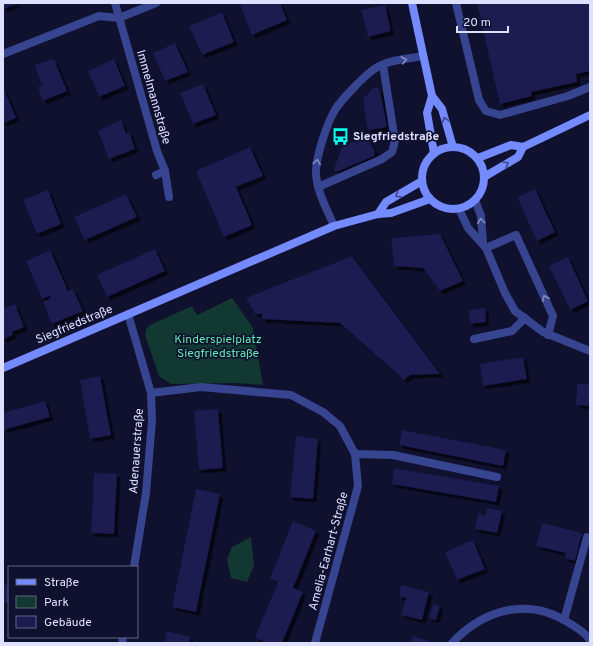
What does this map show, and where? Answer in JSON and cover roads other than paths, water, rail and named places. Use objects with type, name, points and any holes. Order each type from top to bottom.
[{"type":"street","name":"Immelmannstraße","points":[[115,3],[157,150],[165,171],[169,197]]},
{"type":"street","points":[[3,54],[99,16],[119,18],[156,3]]},
{"type":"street","points":[[412,3],[432,96],[442,109],[453,146]]},
{"type":"street","points":[[456,3],[479,100],[486,110],[500,115],[568,96],[590,87]]},
{"type":"street","points":[[334,226],[318,187],[316,163],[335,109],[374,70],[383,65],[423,56]]},
{"type":"street","points":[[318,187],[382,159],[392,152],[395,141],[383,65]]},
{"type":"street","points":[[432,96],[427,113],[434,153]]},
{"type":"street","points":[[478,158],[511,145],[523,147],[590,115]]},
{"type":"street","points":[[453,146],[471,152],[478,158],[483,167],[484,186],[475,200],[467,206],[448,209],[430,199],[422,181],[423,170],[427,161],[434,153],[442,148],[453,146]]},
{"type":"street","points":[[484,177],[518,157],[523,147]]},
{"type":"street","points":[[156,175],[165,171]]},
{"type":"street","points":[[378,214],[386,202],[422,181]]},
{"type":"street","name":"Siegfriedstraße","points":[[3,368],[334,226],[378,214],[391,213],[430,199]]},
{"type":"street","points":[[475,200],[481,216],[485,246],[505,293],[515,311],[548,335],[590,351]]},
{"type":"street","points":[[459,208],[468,228],[485,246]]},
{"type":"street","points":[[485,246],[516,234],[553,316],[548,335]]},
{"type":"street","name":"Adenauerstraße","points":[[128,314],[151,394],[152,421],[146,494],[134,566]]},
{"type":"street","points":[[474,339],[512,331],[525,318]]},
{"type":"street","name":"Amelia-Earhart-Straße","points":[[151,394],[201,387],[291,395],[323,412],[340,426],[355,454],[358,486],[316,643]]},
{"type":"street","points":[[355,454],[393,455],[497,477]]},
{"type":"street","points":[[564,620],[587,536]]},
{"type":"street","points":[[452,643],[474,623],[494,613],[509,610],[537,610],[548,612],[586,634],[590,640]]},
{"type":"place","name":"Siegfriedstraße","points":[[340,136]]},
{"type":"park label","name":"Kinderspielplatz Siegfriedstraße","points":[[218,346]]}]
